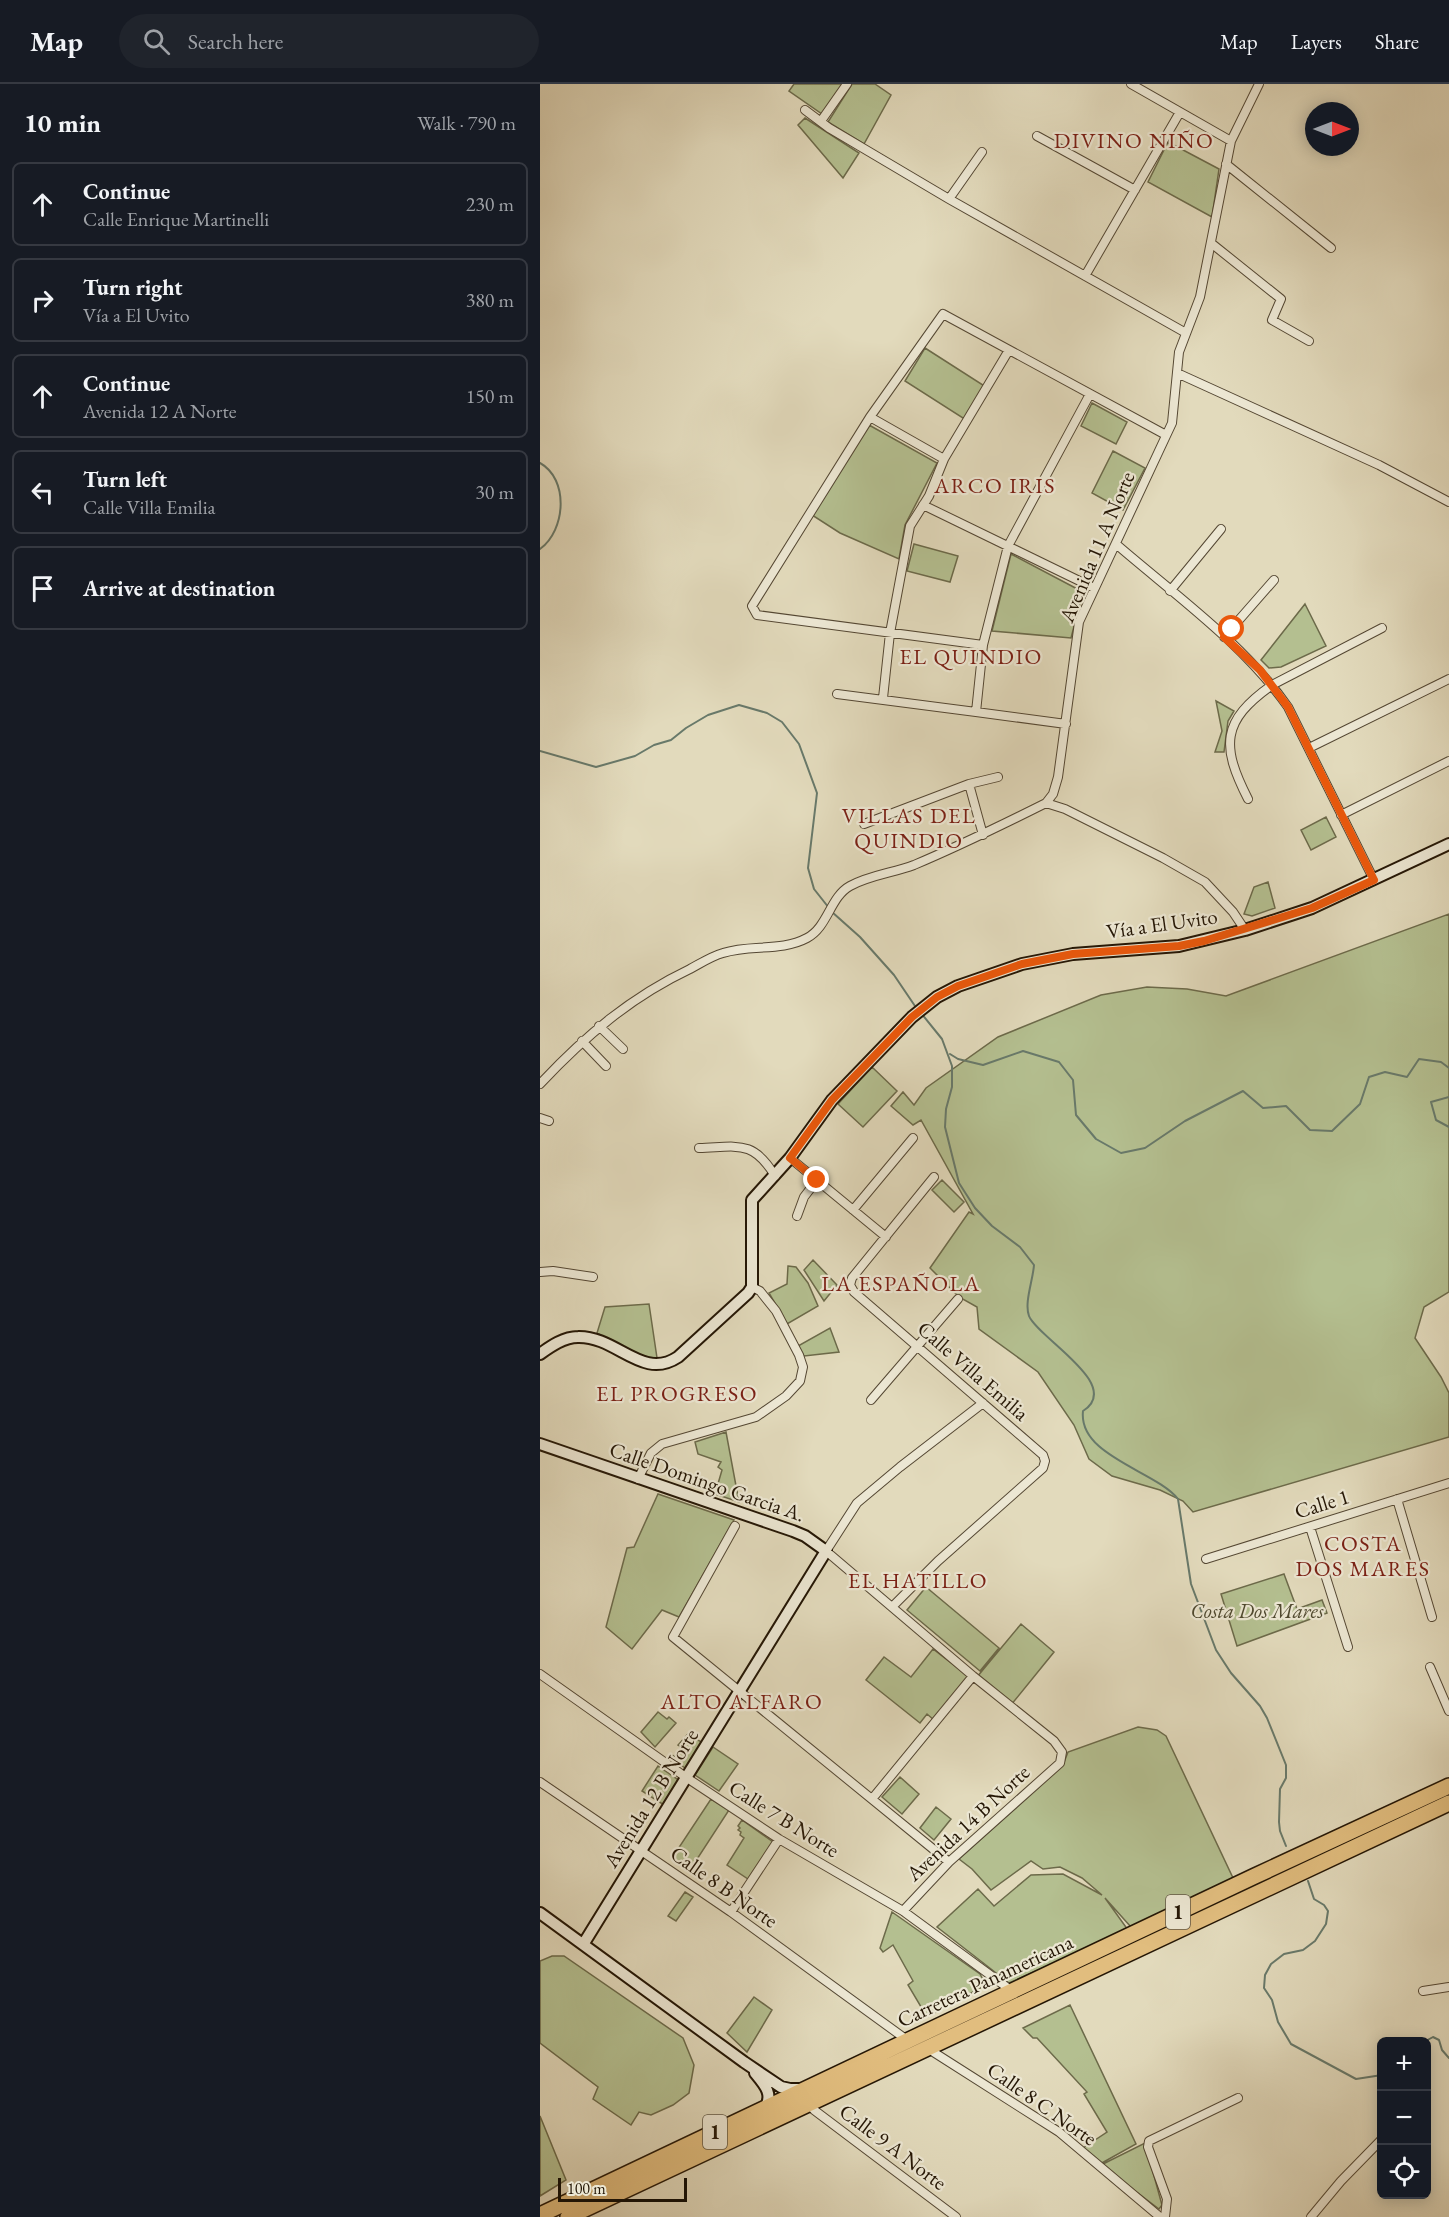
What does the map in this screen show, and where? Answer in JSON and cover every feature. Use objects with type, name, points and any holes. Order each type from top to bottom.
[{"type":"highway","name":"Carretera Panamericana","points":[[540,2215],[1255,1875],[1449,1788]]},
{"type":"highway","name":"Carretera Panamericana","points":[[568,2217],[1449,1803]]},
{"type":"highway","points":[[908,2040],[924,2042],[982,2014],[1007,2011]]},
{"type":"highway","points":[[699,2140],[727,2135],[791,2106],[809,2104],[809,2099],[815,2094],[868,2068],[888,2050]]},
{"type":"highway","points":[[548,2217],[609,2182]]},
{"type":"highway","points":[[540,2208],[560,2199],[584,2194]]},
{"type":"street","points":[[821,122],[847,84]]},
{"type":"street","points":[[1131,84],[1231,141]]},
{"type":"street","name":"Avenida 11 A Norte","points":[[1046,803],[1053,794],[1058,777],[1079,622],[1172,423],[1179,352],[1200,297],[1231,141],[1259,84]]},
{"type":"street","points":[[805,110],[949,199],[1186,333]]},
{"type":"street","points":[[1085,276],[1180,112]]},
{"type":"street","points":[[1037,136],[1135,190]]},
{"type":"street","points":[[949,199],[982,152]]},
{"type":"street","points":[[1226,164],[1331,248]]},
{"type":"street","points":[[1210,243],[1281,299],[1272,320],[1309,341]]},
{"type":"street","points":[[983,645],[757,615],[752,606],[870,417],[943,314],[1166,435]]},
{"type":"street","points":[[883,698],[890,633],[910,526],[923,505],[944,459],[1009,350]]},
{"type":"street","points":[[1177,374],[1379,465],[1449,502]]},
{"type":"street","points":[[976,712],[983,645],[1008,546],[1090,394]]},
{"type":"street","points":[[870,417],[944,459]]},
{"type":"street","points":[[923,505],[1094,588]]},
{"type":"street","points":[[1170,591],[1221,530]]},
{"type":"street","points":[[1116,544],[1224,637],[1260,670],[1272,685],[1288,707],[1374,880]]},
{"type":"street","points":[[1224,637],[1274,580]]},
{"type":"street","points":[[1248,799],[1236,776],[1229,751],[1233,722],[1258,695],[1272,685],[1382,628]]},
{"type":"street","points":[[1309,748],[1449,679]]},
{"type":"street","points":[[837,694],[883,698],[1066,723]]},
{"type":"street","points":[[1341,815],[1449,761]]},
{"type":"street","points":[[864,824],[969,784],[998,777]]},
{"type":"street","points":[[969,784],[983,835]]},
{"type":"street","points":[[540,1084],[599,1026],[655,986],[723,952],[792,945],[809,937],[821,926],[848,887],[868,878],[911,866],[983,835],[1046,803],[1065,809],[1163,858],[1205,882],[1233,912],[1245,930]]},
{"type":"street","name":"Vía a El Uvito","points":[[752,1287],[752,1200],[790,1158],[832,1100],[912,1017],[937,997],[958,986],[1022,964],[1073,954],[1193,944],[1245,930],[1312,908],[1449,844]]},
{"type":"street","points":[[599,1026],[623,1050]]},
{"type":"street","points":[[582,1041],[606,1066]]},
{"type":"street","points":[[853,1210],[913,1138]]},
{"type":"street","points":[[699,1148],[747,1147],[766,1161],[775,1176]]},
{"type":"street","points":[[790,1158],[886,1237],[934,1177]]},
{"type":"street","points":[[797,1216],[804,1197],[817,1180]]},
{"type":"street","name":"Calle Villa Emilia","points":[[886,1237],[852,1278],[850,1285],[854,1292],[1043,1455],[1046,1461],[1043,1468],[961,1540],[892,1607]]},
{"type":"street","points":[[540,1272],[554,1271],[593,1277]]},
{"type":"street","points":[[540,1354],[564,1340],[576,1337],[591,1338],[609,1344],[638,1360],[661,1365],[678,1357],[752,1287],[760,1291],[776,1311],[803,1366],[800,1381],[786,1396],[756,1417],[662,1444],[651,1453],[638,1479]]},
{"type":"street","points":[[871,1400],[958,1299]]},
{"type":"street","points":[[826,1551],[857,1503],[983,1403]]},
{"type":"street","name":"Calle Domingo Garcia A.","points":[[540,1444],[799,1533],[826,1551],[973,1676],[1054,1741],[1062,1752],[1060,1763]]},
{"type":"street","name":"Calle 1","points":[[1206,1559],[1449,1483]]},
{"type":"street","points":[[1397,1500],[1432,1617]]},
{"type":"street","points":[[735,1526],[673,1637],[741,1690],[949,1862]]},
{"type":"street","points":[[1310,1527],[1348,1647]]},
{"type":"street","name":"Avenida 12 B Norte","points":[[584,1943],[826,1551]]},
{"type":"street","points":[[1430,1667],[1449,1711]]},
{"type":"street","name":"Calle 7 B Norte","points":[[540,1674],[687,1778],[779,1839],[903,1911],[1012,1991]]},
{"type":"street","points":[[872,1799],[973,1676]]},
{"type":"street","name":"Avenida 14 B Norte","points":[[903,1911],[949,1862],[1060,1763]]},
{"type":"street","name":"Calle 8 B Norte","points":[[540,1782],[731,1912],[908,2040]]},
{"type":"street","points":[[731,1912],[779,1839]]},
{"type":"street","points":[[540,1913],[744,2062],[782,2087],[790,2089],[810,2087]]},
{"type":"street","points":[[1423,1991],[1449,1987]]},
{"type":"street","points":[[885,2025],[892,2039],[888,2050]]},
{"type":"street","name":"Calle 8 C Norte","points":[[927,2048],[1059,2132],[1161,2217]]},
{"type":"street","points":[[744,2062],[768,2090],[769,2098],[765,2108]]},
{"type":"street","points":[[1165,2217],[1167,2199],[1148,2147],[1149,2141],[1238,2098]]},
{"type":"street","name":"Calle 9 A Norte","points":[[809,2104],[956,2217]]},
{"type":"street","points":[[1311,2217],[1341,2181],[1377,2144]]},
{"type":"green space","points":[[794,84],[844,84],[822,114],[789,91]]},
{"type":"green space","points":[[852,84],[875,84],[891,95],[864,144],[828,122]]},
{"type":"green space","points":[[805,118],[859,153],[843,178],[798,125]]},
{"type":"green space","points":[[1168,142],[1219,169],[1212,217],[1148,182]]},
{"type":"green space","points":[[925,348],[986,387],[966,420],[905,381]]},
{"type":"green space","points":[[1092,403],[1127,422],[1116,444],[1081,426]]},
{"type":"green space","points":[[869,425],[937,463],[905,525],[899,559],[840,533],[812,515]]},
{"type":"green space","points":[[1113,451],[1145,468],[1123,510],[1092,493]]},
{"type":"green space","points":[[914,544],[958,556],[950,582],[907,571]]},
{"type":"green space","points":[[1011,554],[1083,592],[1071,638],[992,631]]},
{"type":"green space","points":[[1305,604],[1326,646],[1281,667],[1269,668],[1261,660]]},
{"type":"green space","points":[[1216,701],[1234,711],[1228,721],[1224,752],[1215,752],[1222,731]]},
{"type":"green space","points":[[1326,817],[1336,837],[1311,850],[1301,830]]},
{"type":"green space","points":[[1268,882],[1275,908],[1252,916],[1244,914],[1254,887]]},
{"type":"green space","points":[[1449,914],[1449,1292],[1424,1307],[1415,1338],[1449,1393],[1449,1437],[1193,1512],[1183,1501],[1160,1490],[1112,1476],[1089,1459],[1074,1425],[1038,1372],[979,1329],[977,1307],[959,1297],[930,1268],[969,1212],[973,1214],[921,1120],[913,1125],[891,1106],[903,1092],[914,1105],[926,1088],[998,1037],[1101,995],[1147,987],[1187,989],[1226,996]]},
{"type":"green space","points":[[872,1067],[897,1091],[863,1127],[838,1104]]},
{"type":"green space","points":[[942,1180],[964,1202],[954,1212],[932,1190]]},
{"type":"green space","name":"LA ESPAÑOLA","points":[[813,1260],[837,1285],[824,1301],[804,1270]]},
{"type":"green space","points":[[788,1266],[796,1267],[808,1283],[818,1306],[787,1324],[769,1293],[787,1284]]},
{"type":"green space","name":"EL PROGRESO","points":[[649,1304],[657,1358],[641,1356],[597,1333],[605,1307]]},
{"type":"green space","points":[[830,1328],[839,1352],[804,1356],[798,1346]]},
{"type":"green space","points":[[726,1432],[739,1502],[715,1494],[722,1470],[718,1467],[721,1462],[698,1454],[695,1442]]},
{"type":"green space","points":[[658,1494],[734,1520],[679,1617],[662,1610],[632,1649],[606,1627],[627,1548],[634,1547]]},
{"type":"green space","name":"Costa Dos Mares","points":[[1284,1574],[1297,1609],[1322,1600],[1327,1613],[1237,1646],[1221,1594]]},
{"type":"green space","name":"EL HATILLO","points":[[926,1587],[999,1648],[980,1671],[907,1610]]},
{"type":"green space","points":[[1021,1624],[1054,1652],[1011,1705],[977,1677]]},
{"type":"green space","points":[[933,1649],[968,1676],[934,1720],[927,1714],[920,1723],[866,1680],[884,1657],[911,1677]]},
{"type":"green space","points":[[658,1712],[676,1723],[655,1747],[641,1732]]},
{"type":"green space","points":[[1138,1727],[1157,1730],[1166,1736],[1233,1878],[1131,1927],[1105,1898],[1128,1930],[1009,1983],[937,1927],[978,1889],[994,1906],[1031,1875],[1063,1874],[1102,1895],[1082,1878],[1060,1867],[1043,1869],[1031,1861],[991,1890],[972,1869],[959,1859],[1063,1765],[1068,1752]]},
{"type":"green space","points":[[688,1734],[703,1743],[685,1768],[669,1756],[671,1754],[675,1757],[681,1747],[678,1745]]},
{"type":"green space","points":[[713,1747],[738,1764],[719,1791],[695,1775]]},
{"type":"green space","points":[[658,1766],[680,1781],[664,1805],[642,1791]]},
{"type":"green space","points":[[900,1777],[919,1794],[902,1814],[882,1797]]},
{"type":"green space","points":[[711,1799],[729,1810],[690,1870],[672,1858]]},
{"type":"green space","points":[[936,1807],[951,1819],[934,1840],[920,1828]]},
{"type":"green space","points":[[742,1820],[773,1842],[748,1879],[727,1865],[744,1838],[738,1830]]},
{"type":"green space","points":[[685,1892],[693,1897],[676,1921],[668,1916]]},
{"type":"green space","points":[[892,1912],[980,1974],[986,1985],[927,2017],[908,1985],[913,1981],[893,1945],[883,1952],[880,1948]]},
{"type":"green space","points":[[552,1956],[564,1956],[683,2038],[694,2065],[689,2093],[673,2105],[651,2115],[639,2112],[631,2125],[593,2099],[598,2087],[540,2043],[540,1961]]},
{"type":"green space","points":[[754,1997],[772,2010],[747,2052],[727,2033]]},
{"type":"green space","points":[[1070,2005],[1136,2144],[1100,2164],[1083,2148],[1107,2132],[1084,2094],[1087,2092],[1037,2038],[1033,2038],[1023,2028]]},
{"type":"green space","points":[[540,2116],[566,2180],[540,2196]]},
{"type":"green space","points":[[1145,2143],[1162,2205],[1159,2209],[1101,2165]]},
{"type":"waterway","points":[[540,463],[556,481],[561,505],[555,530],[549,541],[540,549]]},
{"type":"waterway","points":[[540,751],[596,767],[635,756],[654,745],[671,740],[708,715],[739,705],[767,713],[782,722],[799,744],[817,793],[808,868],[814,889],[829,908]]},
{"type":"waterway","points":[[832,912],[860,937],[894,975],[917,1009]]},
{"type":"waterway","points":[[921,1013],[942,1039],[952,1066],[952,1087],[946,1109],[945,1127],[959,1183],[975,1208],[992,1226],[1020,1247],[1034,1265],[1028,1298],[1029,1316],[1075,1362],[1093,1388],[1093,1400],[1083,1411],[1085,1427],[1093,1440],[1105,1451],[1167,1489],[1178,1499],[1191,1584],[1216,1650],[1231,1673],[1260,1706],[1286,1765],[1286,1778],[1280,1789],[1279,1822],[1286,1846]]},
{"type":"waterway","points":[[950,1054],[958,1059],[983,1065],[1023,1051],[1059,1062],[1073,1080],[1076,1115],[1096,1139],[1121,1153],[1145,1148],[1185,1121],[1243,1091],[1263,1108],[1286,1106],[1310,1130],[1332,1131],[1360,1104],[1369,1077],[1385,1072],[1407,1077],[1419,1059],[1441,1062],[1449,1068]]},
{"type":"waterway","points":[[1449,1097],[1431,1102],[1436,1120],[1449,1127]]},
{"type":"waterway","points":[[1308,1881],[1314,1899],[1324,1905],[1328,1911],[1326,1924],[1315,1941],[1303,1950],[1284,1954],[1271,1964],[1265,1975],[1264,1988],[1272,2000],[1278,2022],[1291,2044],[1356,2079],[1377,2076]]},
{"type":"waterway","points":[[1431,2038],[1439,2040],[1442,2050],[1449,2058]]},
{"type":"district","name":"DIVINO NIÑO","points":[[1134,140]]},
{"type":"district","name":"ARCO IRIS","points":[[995,485]]},
{"type":"district","name":"EL QUINDIO","points":[[971,656]]},
{"type":"district","name":"VILLAS DEL QUINDIO","points":[[909,828]]},
{"type":"district","name":"LA ESPAÑOLA","points":[[901,1283]]},
{"type":"district","name":"EL PROGRESO","points":[[677,1393]]},
{"type":"district","name":"COSTA DOS MARES","points":[[1363,1556]]},
{"type":"district","name":"EL HATILLO","points":[[918,1580]]},
{"type":"district","name":"ALTO ALFARO","points":[[742,1701]]},
{"type":"route","points":[[817,1180],[790,1158],[832,1100],[912,1017],[937,997],[958,986],[1022,964],[1073,954],[1193,944],[1312,908],[1374,880],[1288,707],[1260,670],[1224,637],[1232,629]]}]
